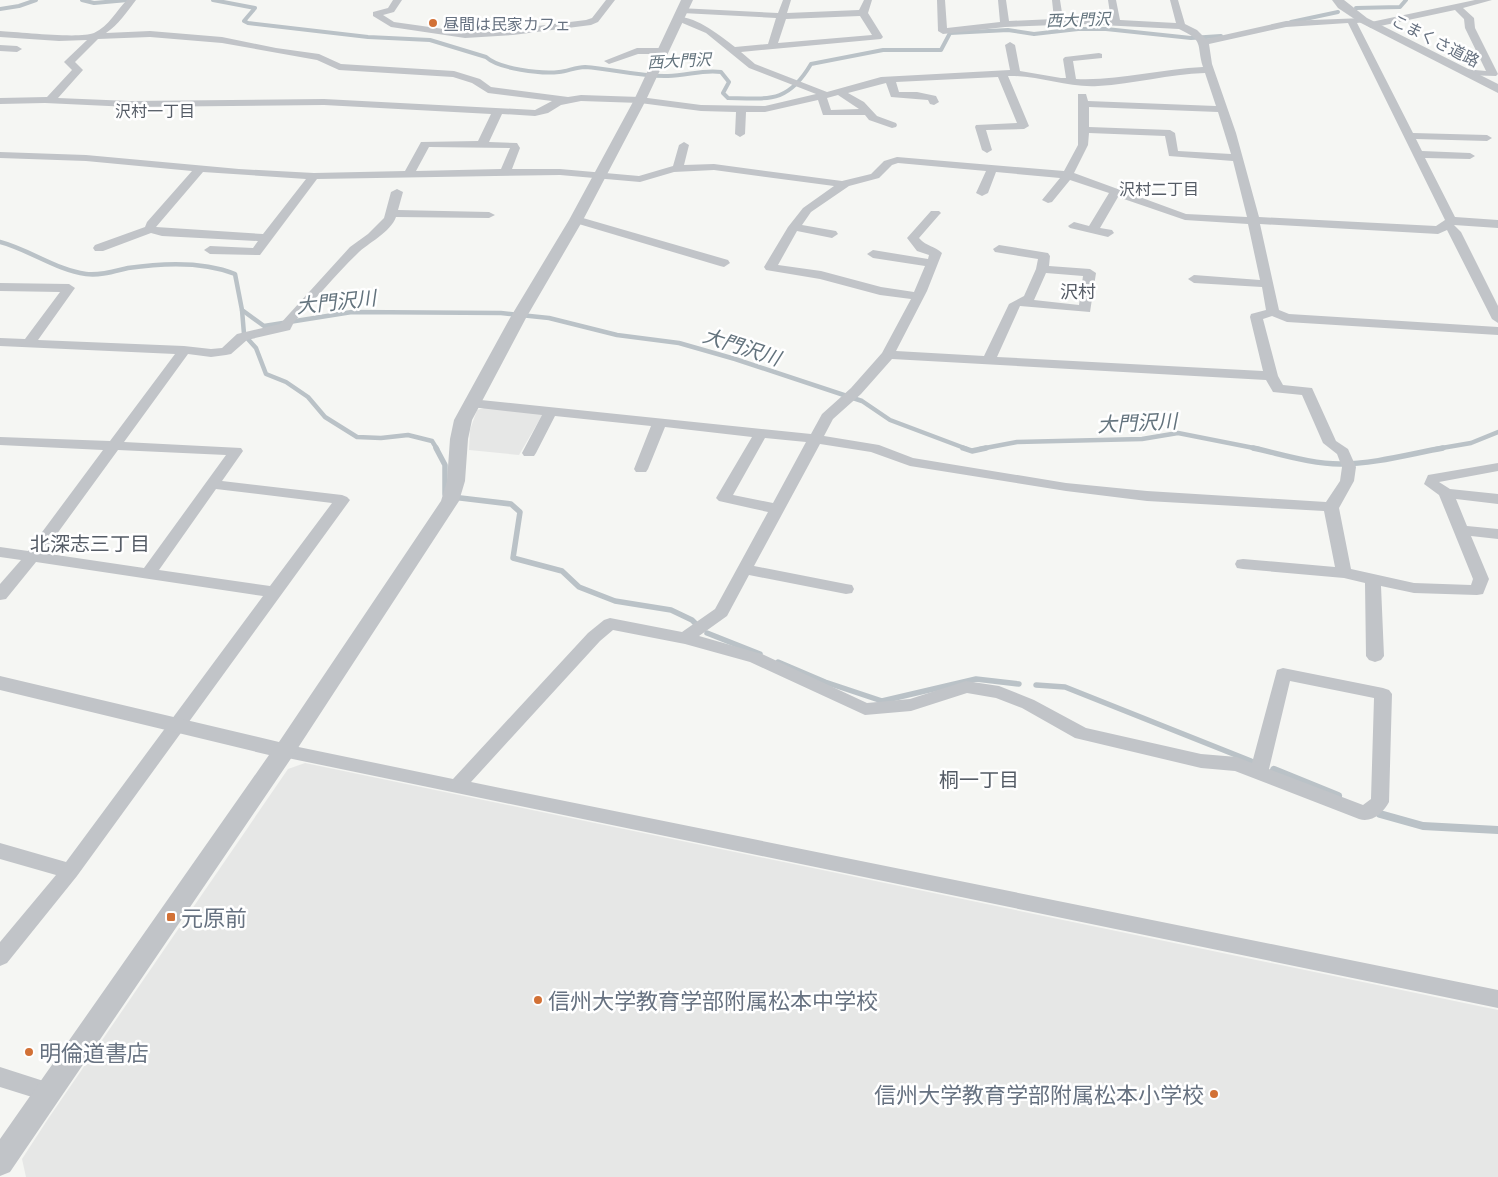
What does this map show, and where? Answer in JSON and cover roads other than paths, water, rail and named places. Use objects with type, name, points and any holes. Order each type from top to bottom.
[{"type":"street","points":[[49,100],[78,70],[69,62],[97,35],[112,24],[132,0]]},
{"type":"street","points":[[398,0],[391,10],[376,14],[391,24],[465,35],[513,32],[588,23],[595,20],[612,0]]},
{"type":"street","points":[[772,46],[787,0]]},
{"type":"street","points":[[863,13],[868,0]]},
{"type":"street","points":[[941,0],[943,31],[1005,24],[1059,22],[1116,23],[1181,26],[1194,32],[1204,42]]},
{"type":"street","points":[[1002,0],[1005,24]]},
{"type":"street","points":[[1056,0],[1059,22]]},
{"type":"street","points":[[1112,0],[1116,23]]},
{"type":"street","points":[[1174,0],[1181,26]]},
{"type":"street","name":"こまくさ道路","points":[[1338,0],[1342,6],[1362,22],[1498,89]]},
{"type":"street","points":[[1204,42],[1286,24],[1362,22],[1458,7],[1488,0]]},
{"type":"street","points":[[1458,7],[1469,18],[1470,28],[1494,74],[1464,72]]},
{"type":"street","points":[[682,10],[782,16],[863,13]]},
{"type":"street","points":[[682,10],[752,66],[824,96]]},
{"type":"street","points":[[0,1163],[284,751],[452,497],[456,481],[459,439],[463,420],[471,403],[576,220],[640,100],[682,10]]},
{"type":"street","points":[[734,50],[878,37],[863,13]]},
{"type":"street","points":[[1362,22],[1409,136],[1449,223],[1498,319]]},
{"type":"street","points":[[0,34],[59,38],[150,34],[222,40],[276,51],[319,57],[339,67],[454,74],[476,81],[488,90],[567,100]]},
{"type":"street","points":[[1204,42],[1203,46],[1209,70],[1223,109],[1254,221],[1273,312]]},
{"type":"street","points":[[1010,45],[1015,73]]},
{"type":"street","points":[[0,48],[17,49]]},
{"type":"street","points":[[609,61],[636,52],[663,51]]},
{"type":"street","points":[[1072,82],[1068,59],[1099,56]]},
{"type":"street","points":[[0,101],[49,100],[130,104],[314,102],[535,113],[567,100],[581,98],[640,100],[701,108],[741,110],[765,109],[840,92],[881,80],[1015,73],[1072,82],[1092,83],[1128,80],[1177,71],[1209,70]]},
{"type":"street","points":[[987,150],[980,127],[1024,126],[1002,75]]},
{"type":"street","points":[[890,80],[895,96],[917,95],[932,98],[934,102]]},
{"type":"street","points":[[1048,200],[1068,175],[1083,145],[1084,104],[1082,96],[1090,89],[1092,83]]},
{"type":"street","points":[[840,92],[860,104],[873,118],[892,125]]},
{"type":"street","points":[[824,96],[827,113],[866,112]]},
{"type":"street","points":[[1084,104],[1223,109]]},
{"type":"street","points":[[740,134],[741,110]]},
{"type":"street","points":[[482,145],[498,111]]},
{"type":"street","points":[[1083,130],[1170,133],[1173,154],[1237,158]]},
{"type":"street","points":[[1409,136],[1487,138]]},
{"type":"street","points":[[408,173],[425,144],[514,145],[515,148],[505,172]]},
{"type":"street","points":[[678,169],[684,146]]},
{"type":"street","points":[[1418,154],[1470,156]]},
{"type":"street","points":[[0,155],[86,158],[314,176],[560,172],[640,179],[678,169],[714,168],[846,183],[876,176],[888,163],[897,160],[1068,175],[1185,217],[1438,230],[1449,223],[1498,224]]},
{"type":"street","points":[[150,229],[150,224],[201,168]]},
{"type":"street","points":[[982,193],[992,169]]},
{"type":"street","points":[[210,250],[256,252],[314,176]]},
{"type":"street","points":[[846,183],[807,210],[794,227],[770,267],[822,275],[880,290],[917,296]]},
{"type":"street","points":[[0,342],[210,352],[226,351],[242,338],[285,327],[354,250],[372,238],[390,219],[397,192]]},
{"type":"street","points":[[1093,229],[1116,192]]},
{"type":"street","points":[[392,213],[489,216]]},
{"type":"street","points":[[684,638],[721,612],[817,439],[827,417],[851,396],[888,355],[936,253],[921,248],[913,238],[935,213]]},
{"type":"street","points":[[576,220],[665,247],[724,262]]},
{"type":"street","points":[[1074,226],[1108,233]]},
{"type":"street","points":[[794,227],[832,234]]},
{"type":"street","points":[[99,248],[150,229],[162,232],[268,238]]},
{"type":"street","points":[[988,361],[1015,304],[1029,298],[1042,269],[1044,256],[999,249]]},
{"type":"street","points":[[873,254],[931,263]]},
{"type":"street","points":[[1019,302],[1085,309],[1090,273],[1042,269]]},
{"type":"street","points":[[1194,279],[1267,284]]},
{"type":"street","points":[[0,287],[69,288],[29,343]]},
{"type":"street","points":[[471,403],[817,439],[874,448],[910,462],[1066,487],[1147,496],[1331,506],[1334,505],[1347,481],[1348,462],[1343,452],[1330,443],[1307,391],[1278,389],[1271,376],[1256,317],[1273,312],[1287,318],[1498,331]]},
{"type":"street","points":[[0,595],[32,557],[113,444],[184,350]]},
{"type":"street","points":[[888,355],[1271,376]]},
{"type":"street","points":[[529,453],[550,411]]},
{"type":"street","points":[[642,469],[660,422]]},
{"type":"street","points":[[761,433],[724,498],[778,509]]},
{"type":"street","points":[[0,441],[113,444],[236,451],[149,573]]},
{"type":"street","points":[[1498,467],[1433,478],[1431,484],[1446,493],[1498,499]]},
{"type":"street","points":[[0,957],[70,872],[342,500],[212,484]]},
{"type":"street","points":[[1243,564],[1305,568],[1344,573],[1414,588],[1477,590],[1481,578],[1463,530],[1446,493]]},
{"type":"street","points":[[1331,506],[1344,573]]},
{"type":"street","points":[[1463,530],[1498,534]]},
{"type":"street","points":[[0,552],[275,592]]},
{"type":"street","points":[[745,569],[846,588]]},
{"type":"street","points":[[1374,579],[1375,656]]},
{"type":"street","points":[[456,787],[594,637],[610,624],[684,638],[756,658],[865,709],[911,705],[966,687],[999,692],[1028,704],[1081,733],[1201,761],[1237,764],[1366,814],[1380,802],[1383,694],[1283,674],[1259,772]]},
{"type":"street","points":[[0,683],[178,724],[284,751],[1498,999]]},
{"type":"street","points":[[0,851],[70,872]]},
{"type":"street","points":[[0,1077],[48,1092]]},
{"type":"waterway","name":"西大門沢","points":[[0,9],[19,6],[36,0]]},
{"type":"waterway","name":"西大門沢","points":[[82,0],[94,3],[128,0]]},
{"type":"waterway","name":"西大門沢","points":[[213,0],[255,8],[244,21],[248,23],[368,37],[430,40],[486,57],[500,65],[531,71],[559,72],[585,67],[658,76],[675,76],[708,71],[721,72],[729,82],[723,93],[728,98],[755,99],[777,96],[786,92],[803,77],[811,64],[883,50],[941,50],[950,33],[1008,30],[1034,34],[1078,29],[1106,29],[1191,38],[1221,36]]},
{"type":"waterway","name":"西大門沢","points":[[1356,8],[1400,7],[1406,0]]},
{"type":"waterway","name":"西大門沢","points":[[1291,22],[1338,12]]},
{"type":"waterway","name":"大門沢川","points":[[0,242],[64,268],[86,274],[102,274],[128,268],[168,264],[196,265],[223,270],[235,274],[242,310]]},
{"type":"waterway","name":"大門沢川","points":[[242,310],[264,326],[352,312],[501,313],[549,318],[617,335],[679,343],[735,359],[862,401],[890,420],[967,449]]},
{"type":"waterway","points":[[242,310],[244,334]]},
{"type":"waterway","points":[[247,338],[256,348],[266,374],[286,382],[308,397],[325,417],[357,437],[381,438],[408,435],[432,441],[437,449]]},
{"type":"waterway","name":"大門沢川","points":[[1436,449],[1471,443],[1498,432]]},
{"type":"waterway","name":"大門沢川","points":[[980,449],[1017,442],[1142,439],[1178,433],[1259,449]]},
{"type":"waterway","points":[[436,448],[445,465],[445,494]]},
{"type":"waterway","name":"大門沢川","points":[[963,448],[972,451],[986,448]]},
{"type":"waterway","name":"大門沢川","points":[[1253,448],[1307,461],[1329,464],[1379,461],[1443,448]]},
{"type":"waterway","points":[[452,497],[511,504],[520,512],[513,558],[562,571],[579,587],[615,601],[671,610],[692,620],[697,625]]},
{"type":"waterway","points":[[707,633],[760,654]]},
{"type":"waterway","points":[[778,662],[825,682],[882,701],[976,679],[1019,684]]},
{"type":"waterway","points":[[1036,685],[1065,687],[1251,761]]},
{"type":"waterway","points":[[1274,770],[1338,796]]},
{"type":"waterway","points":[[1380,814],[1423,826],[1498,830]]},
{"type":"place","name":"昼間は民家カフェ","points":[[433,23]]},
{"type":"place","name":"元原前","points":[[171,917]]},
{"type":"place","name":"信州大学教育学部附属松本中学校","points":[[538,1000]]},
{"type":"place","name":"明倫道書店","points":[[29,1052]]},
{"type":"place","name":"信州大学教育学部附属松本小学校","points":[[1214,1094]]},
{"type":"district","name":"沢村一丁目","points":[[155,110]]},
{"type":"district","name":"沢村二丁目","points":[[1159,188]]},
{"type":"district","name":"沢村","points":[[1078,291]]},
{"type":"district","name":"北深志三丁目","points":[[90,543]]},
{"type":"district","name":"桐一丁目","points":[[979,779]]}]
